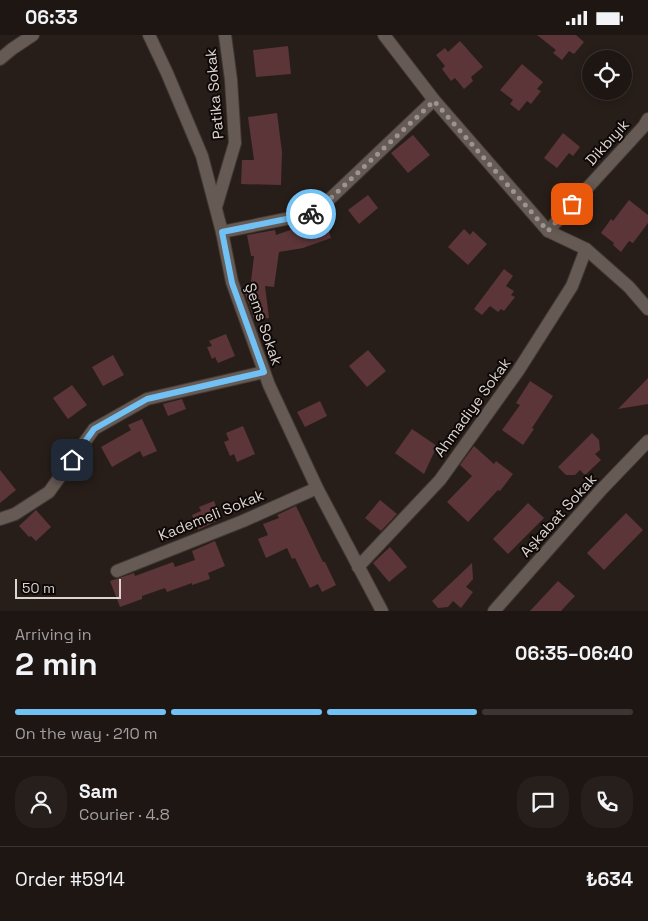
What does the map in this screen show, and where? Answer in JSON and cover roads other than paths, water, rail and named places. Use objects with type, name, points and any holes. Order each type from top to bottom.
[{"type":"street","points":[[0,59],[33,35]]},
{"type":"street","name":"Şems Sokak","points":[[149,35],[202,156],[222,232],[232,283],[264,372],[317,489],[382,611]]},
{"type":"street","name":"Patika Sokak","points":[[216,207],[235,143],[231,80],[225,35]]},
{"type":"street","points":[[384,35],[434,101],[548,231],[586,249],[629,287],[648,309]]},
{"type":"street","points":[[222,232],[315,213],[434,101]]},
{"type":"street","name":"Dikbıyık","points":[[548,231],[648,119]]},
{"type":"street","name":"Ahmadiye Sokak","points":[[358,567],[440,480],[518,371],[572,286],[586,249]]},
{"type":"street","points":[[0,519],[15,513],[49,492],[94,429],[147,399],[264,372]]},
{"type":"street","name":"Aşkabat Sokak","points":[[494,611],[601,490],[648,441]]},
{"type":"street","name":"Kademeli Sokak","points":[[117,571],[243,521],[317,489]]}]
